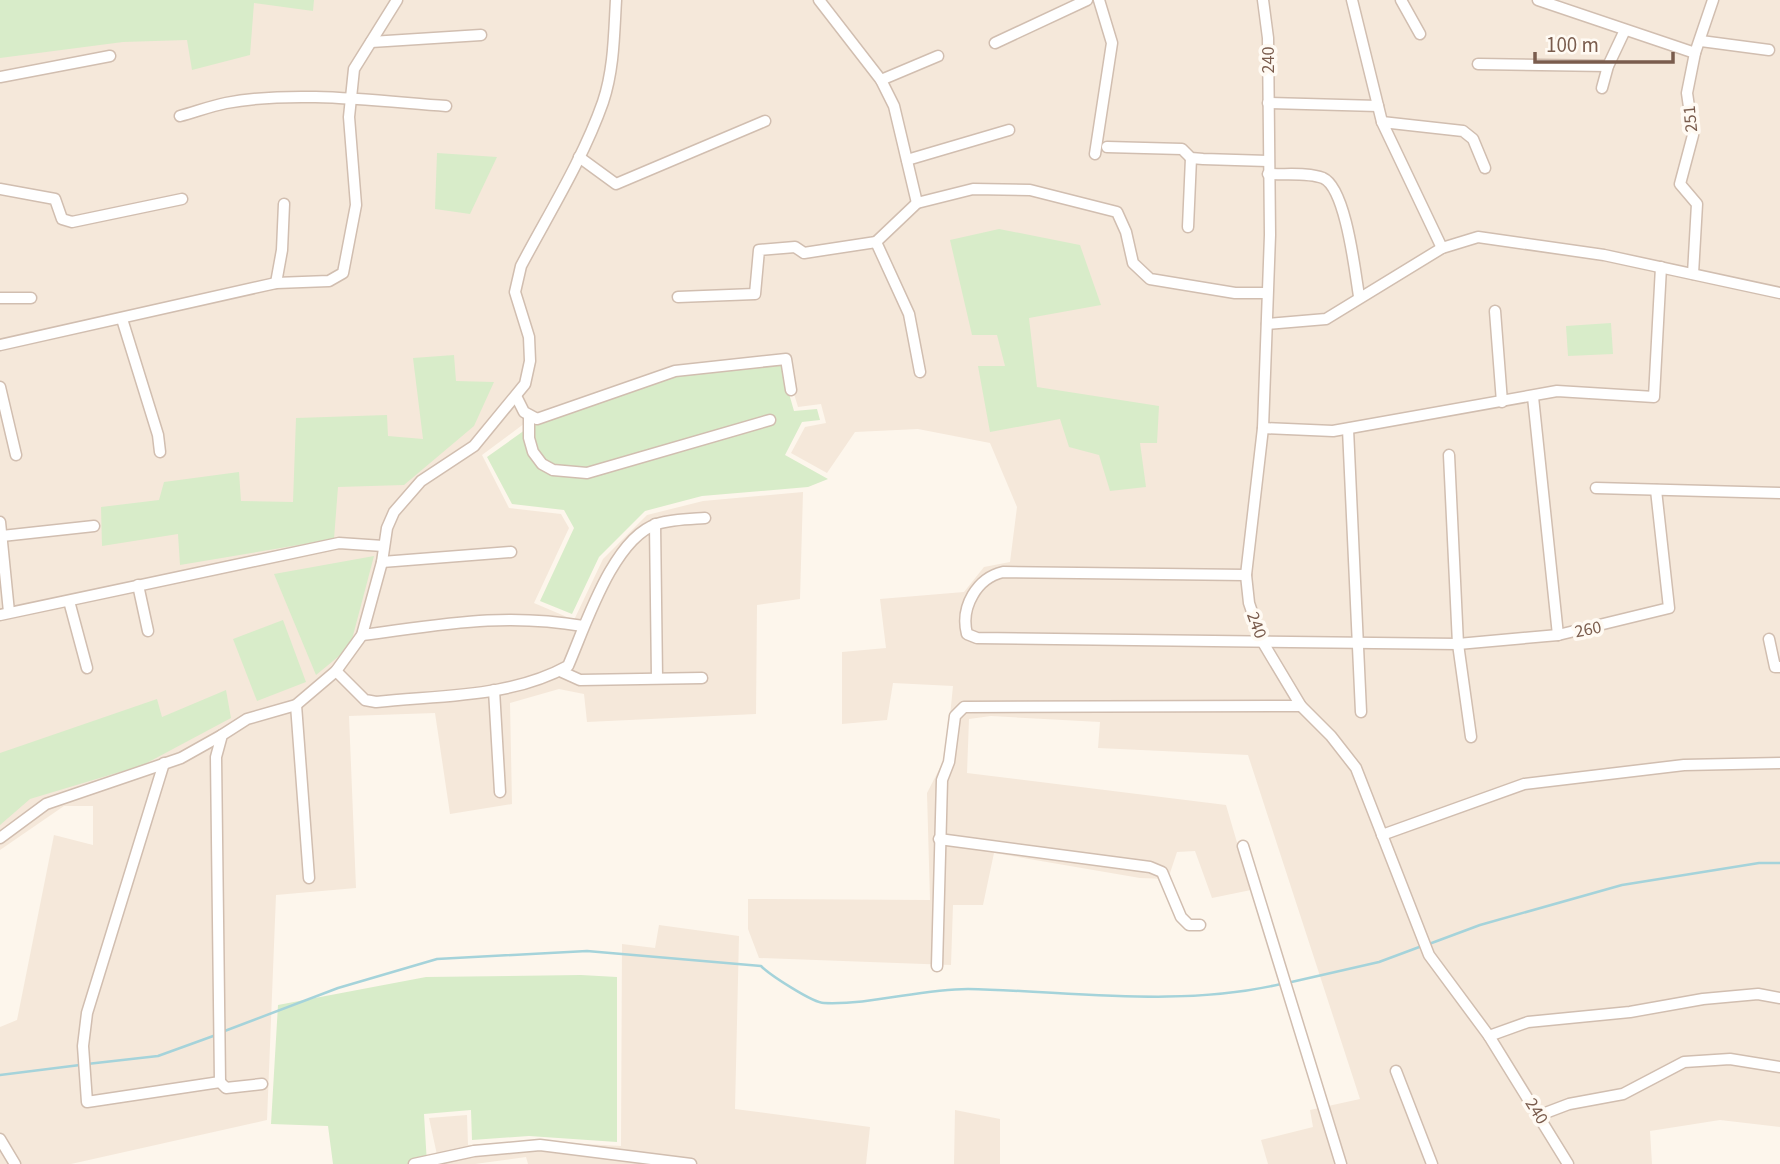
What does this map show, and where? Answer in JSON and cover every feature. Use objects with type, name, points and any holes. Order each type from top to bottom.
[{"type":"street","points":[[0,345],[276,282],[329,281],[343,273],[356,205],[349,117],[354,69],[397,0]]},
{"type":"street","points":[[0,838],[46,804],[181,758],[247,719],[296,705],[336,671],[362,635],[382,562],[383,545],[394,512],[406,494],[474,446],[525,384],[530,362],[529,337],[515,292],[517,278],[579,157],[603,101],[611,66],[616,0]]},
{"type":"street","points":[[819,0],[881,80],[894,106],[917,203]]},
{"type":"street","points":[[995,43],[1087,0]]},
{"type":"street","points":[[1095,154],[1112,43],[1099,0]]},
{"type":"street","name":"240","points":[[1263,0],[1268,38],[1270,235],[1263,428],[1246,575],[1249,603],[1262,641],[1301,706],[1331,736],[1356,768],[1429,956],[1489,1036],[1568,1164]]},
{"type":"street","points":[[1352,0],[1382,122],[1442,248]]},
{"type":"street","points":[[1401,0],[1420,34]]},
{"type":"street","points":[[1538,0],[1695,53]]},
{"type":"street","name":"251","points":[[1693,274],[1697,204],[1693,196],[1683,191],[1680,184],[1693,135],[1687,93],[1695,53],[1713,0]]},
{"type":"street","points":[[1602,88],[1608,66],[1625,30]]},
{"type":"street","points":[[371,42],[481,35]]},
{"type":"street","points":[[1700,41],[1769,50]]},
{"type":"street","points":[[0,77],[110,56]]},
{"type":"street","points":[[881,80],[938,56]]},
{"type":"street","points":[[1478,64],[1608,66]]},
{"type":"street","points":[[180,116],[245,101],[351,99],[446,106]]},
{"type":"street","points":[[1268,103],[1378,106]]},
{"type":"street","points":[[579,157],[616,184],[765,121]]},
{"type":"street","points":[[1382,122],[1463,131],[1473,139],[1485,168]]},
{"type":"street","points":[[906,160],[1009,130]]},
{"type":"street","points":[[1107,147],[1182,149],[1191,158],[1268,161]]},
{"type":"street","points":[[1188,227],[1191,158]]},
{"type":"street","points":[[1268,174],[1315,176],[1331,183],[1341,202],[1359,296]]},
{"type":"street","points":[[0,189],[55,199],[65,222],[182,200]]},
{"type":"street","points":[[678,297],[755,294],[759,250],[795,247],[804,253],[876,242],[917,203],[973,189],[1030,190],[1117,212],[1126,232],[1133,262],[1150,279],[1235,293],[1267,293]]},
{"type":"street","points":[[276,282],[282,250],[284,204]]},
{"type":"street","points":[[1267,324],[1326,319],[1359,296],[1442,248],[1478,237],[1604,255],[1780,293]]},
{"type":"street","points":[[876,242],[909,314],[920,372]]},
{"type":"street","points":[[1263,428],[1348,429],[1557,391],[1654,397],[1661,267]]},
{"type":"street","points":[[0,298],[31,298]]},
{"type":"street","points":[[1496,311],[1502,402]]},
{"type":"street","points":[[122,319],[158,435],[160,452]]},
{"type":"street","points":[[529,417],[548,418],[675,372],[786,359],[791,390]]},
{"type":"street","points":[[0,387],[16,455]]},
{"type":"street","points":[[516,396],[529,417],[529,439],[533,452],[542,464],[553,470],[587,473],[770,420]]},
{"type":"street","points":[[1533,397],[1558,635]]},
{"type":"street","points":[[1348,429],[1361,712]]},
{"type":"street","points":[[1449,454],[1458,644],[1471,737]]},
{"type":"street","points":[[1596,488],[1780,493]]},
{"type":"street","name":"260","points":[[1246,575],[1003,572],[985,579],[976,588],[965,626],[967,634],[977,638],[1458,644],[1558,635],[1669,608],[1656,490]]},
{"type":"street","points":[[336,671],[365,701],[512,688],[560,671],[568,666],[583,626],[625,550],[639,533],[655,524],[705,517]]},
{"type":"street","points":[[0,522],[4,614],[339,543],[383,545]]},
{"type":"street","points":[[655,524],[657,678]]},
{"type":"street","points":[[2,536],[94,526]]},
{"type":"street","points":[[382,562],[511,552]]},
{"type":"street","points":[[138,585],[148,631]]},
{"type":"street","points":[[69,601],[87,668]]},
{"type":"street","points":[[362,635],[490,618],[550,621],[583,626]]},
{"type":"street","points":[[1769,639],[1775,667],[1780,667]]},
{"type":"street","points":[[560,671],[580,680],[702,678]]},
{"type":"street","points":[[494,690],[500,792]]},
{"type":"street","points":[[296,705],[309,878]]},
{"type":"street","points":[[937,965],[942,780],[949,762],[955,716],[964,707],[1301,706]]},
{"type":"street","points":[[222,735],[216,757],[220,1082],[226,1088],[262,1084]]},
{"type":"street","points":[[1382,835],[1524,784],[1620,770],[1780,763]]},
{"type":"street","points":[[163,764],[88,1013],[83,1046],[87,1102],[220,1082]]},
{"type":"street","points":[[939,839],[1150,867],[1162,872],[1181,917],[1189,925],[1200,925]]},
{"type":"street","points":[[1244,846],[1341,1164]]},
{"type":"street","points":[[1489,1036],[1528,1022],[1758,994],[1780,998]]},
{"type":"street","points":[[1540,1115],[1569,1104],[1623,1094],[1684,1062],[1730,1059],[1780,1067]]},
{"type":"street","points":[[1396,1070],[1432,1164]]},
{"type":"street","points":[[0,1139],[15,1164]]},
{"type":"street","points":[[414,1164],[474,1151],[540,1144],[691,1164]]},
{"type":"shaded area","points":[[0,0],[1780,0],[1780,1127],[1720,1120],[1650,1131],[1652,1164],[1268,1164],[1261,1140],[1313,1127],[1310,1110],[1360,1099],[1248,755],[1098,748],[1100,722],[991,716],[969,719],[967,773],[1226,805],[1251,890],[1212,898],[1195,851],[1177,852],[1168,879],[1140,878],[994,853],[983,905],[953,905],[951,965],[759,958],[748,929],[748,899],[930,900],[927,793],[946,756],[953,686],[893,683],[887,720],[842,724],[842,652],[886,648],[880,599],[964,592],[984,567],[1010,562],[1017,507],[990,443],[918,429],[855,432],[827,473],[791,453],[805,427],[826,423],[821,404],[798,407],[783,357],[529,420],[482,455],[509,508],[561,514],[569,528],[534,603],[574,620],[603,559],[647,515],[703,501],[803,492],[800,599],[757,605],[756,714],[587,722],[584,694],[559,689],[510,703],[512,804],[450,814],[435,713],[349,716],[356,888],[276,895],[267,1120],[71,1164],[0,1164],[0,1027],[17,1020],[54,835],[93,845],[93,806],[64,806],[0,850]]},
{"type":"shaded area","points":[[659,925],[739,936],[735,1109],[870,1127],[866,1164],[528,1164],[526,1157],[475,1164],[439,1164],[429,1118],[467,1115],[468,1145],[529,1141],[621,1146],[622,944],[655,948]]},
{"type":"shaded area","points":[[955,1110],[1000,1119],[1000,1164],[954,1164]]},
{"type":"green space","points":[[0,0],[314,0],[313,11],[254,3],[250,55],[192,70],[187,40],[123,42],[0,58]]},
{"type":"green space","points":[[437,153],[497,157],[470,214],[435,209]]},
{"type":"green space","points":[[999,229],[1080,245],[1101,305],[1029,318],[1037,387],[1159,406],[1157,443],[1140,443],[1146,487],[1110,491],[1099,455],[1069,447],[1060,419],[990,432],[978,366],[1005,366],[997,335],[972,335],[950,240]]},
{"type":"green space","points":[[1611,323],[1613,354],[1568,356],[1566,326]]},
{"type":"green space","points":[[454,355],[456,381],[494,382],[474,426],[404,485],[338,487],[334,539],[180,565],[178,534],[102,546],[101,507],[159,500],[164,482],[239,472],[241,501],[293,502],[296,418],[387,415],[388,436],[423,439],[413,358]]},
{"type":"green space","points":[[780,362],[794,411],[817,409],[820,420],[802,422],[785,455],[828,479],[808,487],[702,496],[645,511],[599,557],[572,614],[540,601],[574,528],[564,510],[512,504],[487,457],[532,425],[684,370]]},
{"type":"green space","points":[[374,556],[350,647],[316,675],[274,574]]},
{"type":"green space","points":[[283,620],[306,682],[257,701],[233,639]]},
{"type":"green space","points":[[226,690],[231,718],[143,765],[30,799],[0,825],[0,753],[157,699],[162,717]]},
{"type":"green space","points":[[426,977],[617,977],[617,1142],[529,1136],[472,1140],[471,1110],[424,1114],[427,1164],[333,1164],[328,1126],[271,1124],[278,1005]]},
{"type":"waterway","points":[[1429,944],[1480,925],[1622,885],[1759,863],[1780,863]]},
{"type":"waterway","points":[[1287,983],[1379,962],[1422,946]]},
{"type":"waterway","points":[[222,1032],[338,988],[437,959],[587,951],[761,966],[802,994],[824,1003],[860,1002],[932,991],[968,989],[1164,997],[1242,991],[1281,984]]},
{"type":"waterway","points":[[87,1064],[158,1056],[216,1035]]},
{"type":"waterway","points":[[0,1075],[80,1065]]}]
